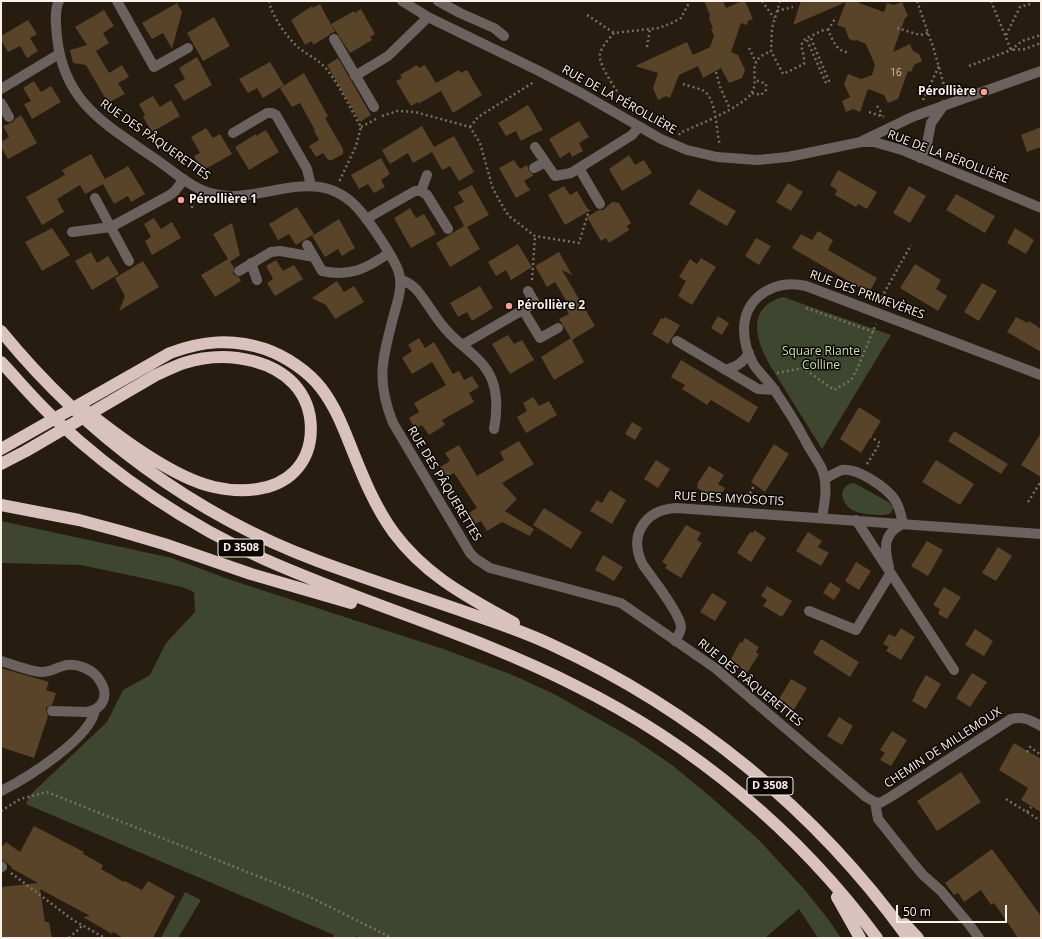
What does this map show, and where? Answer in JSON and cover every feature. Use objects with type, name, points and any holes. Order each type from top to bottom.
[{"type":"highway","name":"D 3508","points":[[1,331],[36,371],[133,459],[178,491],[222,517],[258,536],[315,560],[512,628],[546,642],[581,658],[638,690],[686,722],[733,756],[795,808],[867,884],[908,938]]},
{"type":"highway","points":[[1,449],[157,360],[176,351],[204,343],[224,341],[251,345],[267,350],[292,363],[320,387],[327,396],[341,423],[375,502],[394,533],[415,557],[438,578],[546,642]]},
{"type":"highway","points":[[1,464],[156,375],[183,363],[213,358],[231,357],[248,359],[268,365],[283,374],[295,385],[305,401],[310,415],[311,432],[307,454],[294,473],[271,486],[251,490],[237,490],[214,487],[178,473],[95,423]]},
{"type":"highway","name":"D 3508","points":[[1,362],[47,412],[122,474],[175,511],[224,539],[264,559],[332,588],[496,649],[548,671],[595,695],[646,725],[691,756],[742,796],[783,832],[853,907],[877,938]]},
{"type":"highway","points":[[1,505],[79,520],[120,531],[164,544],[251,574],[429,625]]},
{"type":"highway","points":[[825,876],[860,938]]},
{"type":"highway","points":[[867,884],[918,938]]},
{"type":"street","name":"RUE DES PÂQUERETTES","points":[[59,1],[56,8],[56,31],[59,54],[64,70],[79,98],[92,113],[101,120],[184,179],[206,192],[231,196],[287,188],[311,186],[326,188],[348,199],[366,219],[395,263],[400,280],[400,294],[382,361],[382,378],[386,402],[393,423],[470,553],[476,559],[490,568],[621,603],[715,668],[866,798],[875,802]]},
{"type":"street","points":[[117,1],[154,67],[188,48]]},
{"type":"street","name":"RUE DE LA PÉROLLIÈRE","points":[[402,1],[428,16],[540,71],[673,145],[687,150],[723,158],[769,159],[788,157],[861,142],[872,142],[886,145],[920,158],[1041,208]]},
{"type":"street","points":[[438,1],[460,13],[494,28],[504,36]]},
{"type":"street","points":[[355,76],[388,56],[428,16]]},
{"type":"street","points":[[334,39],[374,107]]},
{"type":"street","points":[[2,86],[59,54]]},
{"type":"street","points":[[861,142],[912,117],[1041,71]]},
{"type":"street","points":[[1,103],[9,117]]},
{"type":"street","points":[[920,158],[927,144],[931,123],[947,104]]},
{"type":"street","points":[[233,133],[266,113],[276,115],[307,169],[311,186]]},
{"type":"street","points":[[535,147],[555,176],[570,173],[579,168],[632,135],[639,127]]},
{"type":"street","points":[[534,168],[545,162]]},
{"type":"street","points":[[579,168],[600,204]]},
{"type":"street","points":[[421,191],[428,175]]},
{"type":"street","points":[[72,232],[111,227],[170,195],[184,179]]},
{"type":"street","points":[[366,219],[414,191],[421,191],[427,195],[448,229]]},
{"type":"street","points":[[95,198],[129,261]]},
{"type":"street","points":[[307,245],[322,270],[329,272],[347,273],[362,270],[389,253]]},
{"type":"street","points":[[239,271],[266,254],[275,251],[314,257]]},
{"type":"street","points":[[251,263],[257,280]]},
{"type":"street","points":[[400,280],[407,282],[416,289],[448,333],[472,353],[483,365],[492,381],[497,407],[494,429]]},
{"type":"street","name":"RUE DES PRIMEVÈRES","points":[[822,517],[825,479],[818,462],[803,434],[766,378],[754,364],[745,344],[744,324],[750,306],[756,299],[771,288],[788,284],[806,286],[1041,375]]},
{"type":"street","points":[[462,345],[535,303],[528,291]]},
{"type":"street","points":[[523,310],[540,338],[558,328]]},
{"type":"street","points":[[677,341],[758,389],[774,390]]},
{"type":"street","points":[[725,370],[739,365],[749,353]]},
{"type":"street","points":[[810,611],[856,630],[890,574],[885,553],[887,540],[893,530],[902,524],[901,511],[890,493],[860,474],[851,470],[842,470],[825,479]]},
{"type":"street","name":"RUE DES MYOSOTIS","points":[[675,641],[681,628],[680,624],[673,610],[643,565],[638,553],[637,540],[643,524],[648,518],[661,510],[676,508],[822,517],[1041,534]]},
{"type":"street","points":[[856,520],[954,670]]},
{"type":"street","points":[[1,661],[41,672],[49,671],[64,665],[72,665],[88,669],[98,676],[103,687],[104,699],[102,704],[95,710],[86,712],[52,711]]},
{"type":"street","points":[[1,791],[34,772],[66,747],[88,726],[94,717],[95,710]]},
{"type":"street","name":"CHEMIN DE MILLEMOUX","points":[[875,802],[880,803],[892,796],[1004,723],[1015,718],[1025,718],[1041,726]]},
{"type":"street","points":[[875,802],[878,818],[882,824],[923,875],[941,892],[979,938]]},
{"type":"path","points":[[269,1],[276,18],[294,43],[316,59],[327,70],[361,127],[356,146],[334,191]]},
{"type":"path","points":[[587,15],[614,33],[658,28],[681,18],[690,1]]},
{"type":"path","points":[[762,1],[774,18]]},
{"type":"path","points":[[780,1],[772,28],[771,51],[783,74],[804,64],[805,58],[801,47],[804,40],[824,30],[828,30]]},
{"type":"path","points":[[917,1],[939,66],[947,104]]},
{"type":"path","points":[[922,1],[928,1]]},
{"type":"path","points":[[991,1],[1011,50]]},
{"type":"path","points":[[1005,36],[1020,7],[1030,4]]},
{"type":"path","points":[[776,11],[793,7]]},
{"type":"path","points":[[828,30],[836,17]]},
{"type":"path","points":[[896,28],[920,36],[928,33]]},
{"type":"path","points":[[647,47],[650,29]]},
{"type":"path","points":[[828,30],[836,46],[840,50],[848,52]]},
{"type":"path","points":[[614,33],[600,54],[606,72],[625,104],[624,117]]},
{"type":"path","points":[[969,66],[1011,50],[1022,42],[1041,35]]},
{"type":"path","points":[[808,40],[826,83],[829,81],[810,36]]},
{"type":"path","points":[[1011,50],[1025,49],[1041,43]]},
{"type":"path","points":[[748,48],[756,62]]},
{"type":"path","points":[[673,145],[680,133],[715,117],[746,99],[752,92],[755,81],[756,62],[761,56],[771,51]]},
{"type":"path","points":[[921,106],[939,66]]},
{"type":"path","points":[[716,72],[720,87],[730,109]]},
{"type":"path","points":[[470,127],[478,118],[522,88],[532,84],[534,81]]},
{"type":"path","points":[[752,92],[761,95],[766,90],[766,84],[764,82],[755,81]]},
{"type":"path","points":[[682,84],[703,91],[706,94],[712,106],[715,117],[723,158]]},
{"type":"path","points":[[869,112],[882,116],[877,106]]},
{"type":"path","points":[[361,127],[397,111],[415,112],[470,127],[480,143],[493,189],[506,212],[516,221],[535,236],[579,243],[585,222]]},
{"type":"path","points":[[192,208],[194,195]]},
{"type":"path","points":[[528,291],[532,280],[535,236]]},
{"type":"path","points":[[874,311],[912,245]]},
{"type":"path","points":[[806,308],[874,332]]},
{"type":"path","points":[[766,378],[774,374],[803,368],[834,390],[851,380],[874,332],[875,326]]},
{"type":"path","points":[[860,474],[880,443],[871,437]]},
{"type":"path","points":[[1028,502],[1039,487],[1041,481]]},
{"type":"path","points":[[744,503],[754,486]]},
{"type":"path","points":[[1027,752],[1030,748],[1041,755]]},
{"type":"path","points":[[1,811],[20,799],[47,792],[310,897],[392,938]]},
{"type":"path","points":[[1006,800],[1041,821]]},
{"type":"path","points":[[1027,812],[1030,807]]},
{"type":"path","points":[[2,867],[21,879],[82,926],[105,938]]},
{"type":"path","points":[[69,938],[82,926]]},
{"type":"green space","name":"Square Riante Colline","points":[[783,297],[891,335],[822,449],[771,367],[761,347],[758,336],[757,326],[763,309],[771,302]]},
{"type":"green space","points":[[852,483],[890,503],[893,508],[891,513],[884,515],[863,514],[854,511],[846,505],[842,497],[842,492],[847,485]]},
{"type":"green space","points":[[1,521],[172,558],[228,579],[446,650],[515,676],[554,694],[634,739],[672,765],[712,798],[759,840],[804,889],[841,938],[818,938],[799,909],[765,938],[361,938],[356,936],[355,938],[333,938],[334,935],[26,804],[30,795],[107,722],[123,690],[150,675],[166,643],[195,612],[194,592],[182,587],[81,565],[1,563]]},
{"type":"green space","points":[[185,892],[201,900],[178,938],[161,938]]},
{"type":"building","points":[[704,1],[723,1],[726,8],[745,1],[753,19],[748,21],[747,25],[741,23],[731,52],[738,55],[745,70],[742,78],[729,83],[721,68],[703,78],[698,66],[679,75],[670,98],[666,96],[658,100],[653,88],[658,73],[635,66],[687,42],[693,55],[710,47],[714,36],[711,29],[713,28],[709,19],[710,15]]},
{"type":"building","points":[[801,1],[858,1],[859,3],[884,12],[887,3],[894,5],[902,2],[908,16],[905,18],[893,52],[910,44],[913,51],[919,54],[922,61],[914,65],[911,72],[908,71],[898,99],[888,103],[884,95],[868,89],[860,112],[853,109],[846,112],[842,101],[850,97],[844,84],[848,74],[861,79],[872,75],[875,65],[866,44],[857,40],[855,41],[849,39],[845,28],[837,25],[846,2],[793,25]]},
{"type":"building","points":[[177,3],[182,12],[172,49],[163,33],[152,39],[142,23]]},
{"type":"building","points":[[320,4],[335,32],[313,45],[312,41],[305,45],[291,20],[312,6],[313,8]]},
{"type":"building","points":[[361,9],[375,34],[370,37],[372,40],[350,53],[331,24],[354,11],[355,13]]},
{"type":"building","points":[[104,10],[114,26],[103,33],[109,43],[96,51],[109,73],[122,65],[129,77],[118,83],[125,94],[108,103],[86,65],[73,63],[70,50],[87,45],[75,27]]},
{"type":"building","points":[[214,17],[230,46],[203,61],[187,33]]},
{"type":"building","points":[[28,20],[37,34],[30,38],[38,51],[27,58],[20,46],[8,52],[1,40],[1,36]]},
{"type":"building","points":[[197,57],[212,85],[184,101],[174,85],[185,79],[179,68]]},
{"type":"building","points":[[338,58],[371,115],[360,122],[327,65]]},
{"type":"building","points":[[270,62],[284,85],[263,98],[257,88],[248,93],[239,79]]},
{"type":"building","points":[[417,65],[419,68],[425,65],[436,83],[459,70],[461,73],[467,70],[482,95],[453,113],[441,91],[418,104],[418,102],[411,106],[396,81],[402,78],[400,75]]},
{"type":"building","points":[[304,73],[328,116],[325,118],[343,149],[343,154],[332,160],[328,160],[323,153],[316,157],[309,146],[319,140],[314,131],[315,130],[300,103],[292,107],[280,88]]},
{"type":"building","points":[[34,81],[41,92],[51,86],[61,102],[32,119],[24,104],[31,101],[23,88]]},
{"type":"building","points":[[153,96],[160,107],[171,100],[180,116],[152,132],[143,117],[145,115],[139,104]]},
{"type":"building","points":[[528,105],[543,130],[521,141],[516,131],[506,136],[498,123]]},
{"type":"building","points":[[21,115],[37,143],[8,159],[1,147],[1,142],[9,137],[3,126],[13,122]]},
{"type":"building","points":[[579,121],[589,137],[579,143],[583,151],[572,157],[570,152],[560,158],[549,139]]},
{"type":"building","points":[[422,126],[434,147],[454,136],[474,172],[459,181],[450,166],[442,170],[432,152],[413,163],[408,153],[390,164],[382,150]]},
{"type":"building","points":[[1041,127],[1041,147],[1027,152],[1021,135]]},
{"type":"building","points":[[206,128],[213,138],[220,134],[232,154],[202,171],[194,156],[200,153],[191,137]]},
{"type":"building","points":[[266,130],[279,152],[249,170],[235,147],[256,134],[256,136]]},
{"type":"building","points":[[91,154],[105,179],[128,166],[145,194],[131,202],[128,196],[114,204],[103,184],[85,194],[80,185],[57,199],[64,212],[42,225],[26,197],[65,175],[62,170]]},
{"type":"building","points":[[629,155],[635,165],[644,160],[652,173],[622,191],[609,169]]},
{"type":"building","points":[[381,158],[390,174],[381,180],[385,187],[374,193],[368,184],[359,189],[351,175]]},
{"type":"building","points":[[514,160],[520,169],[527,165],[529,171],[534,175],[524,181],[530,190],[516,198],[499,168]]},
{"type":"building","points":[[838,170],[877,192],[867,209],[858,204],[856,207],[835,195],[837,190],[830,185]]},
{"type":"building","points":[[788,183],[803,192],[791,211],[776,202]]},
{"type":"building","points":[[472,185],[489,215],[467,227],[480,249],[450,267],[436,243],[464,226],[454,207],[464,202],[458,192]]},
{"type":"building","points":[[564,186],[570,195],[577,191],[589,211],[565,225],[548,195]]},
{"type":"building","points":[[909,186],[926,196],[910,223],[893,213]]},
{"type":"building","points":[[698,189],[736,211],[727,226],[689,204]]},
{"type":"building","points":[[956,194],[995,216],[985,233],[946,210]]},
{"type":"building","points":[[612,202],[619,203],[631,223],[627,226],[629,230],[609,243],[606,238],[601,241],[587,217],[599,210],[603,210]]},
{"type":"building","points":[[297,207],[314,234],[296,245],[289,234],[278,240],[269,224]]},
{"type":"building","points":[[410,208],[416,218],[424,214],[436,234],[411,248],[394,218]]},
{"type":"building","points":[[154,218],[161,229],[172,222],[181,238],[152,255],[145,241],[151,237],[144,224]]},
{"type":"building","points":[[339,219],[355,248],[342,256],[338,249],[325,257],[312,236]]},
{"type":"building","points":[[232,223],[240,255],[230,262],[234,267],[233,274],[239,277],[241,281],[215,297],[201,275],[228,259],[213,234]]},
{"type":"building","points":[[52,228],[70,255],[42,271],[25,242]]},
{"type":"building","points":[[1015,228],[1034,240],[1026,254],[1007,243]]},
{"type":"building","points":[[818,231],[833,240],[828,250],[877,278],[869,293],[792,248],[801,234],[812,240]]},
{"type":"building","points":[[756,238],[771,246],[759,265],[745,256]]},
{"type":"building","points":[[518,244],[532,267],[511,280],[506,270],[496,276],[488,262]]},
{"type":"building","points":[[91,252],[97,263],[108,256],[119,274],[92,290],[75,261]]},
{"type":"building","points":[[559,252],[572,275],[562,270],[595,326],[572,340],[559,319],[569,314],[564,304],[567,302],[555,282],[547,287],[535,266]]},
{"type":"building","points":[[701,258],[716,267],[692,305],[678,296],[686,281],[679,277],[690,259],[697,264]]},
{"type":"building","points":[[276,260],[283,271],[294,265],[303,279],[275,296],[267,283],[273,279],[266,266]]},
{"type":"building","points":[[143,261],[159,287],[119,311],[125,296],[115,278]]},
{"type":"building","points":[[915,264],[941,280],[936,289],[947,296],[938,311],[900,288]]},
{"type":"building","points":[[337,281],[344,292],[354,286],[364,302],[335,319],[326,305],[312,298]]},
{"type":"building","points":[[982,283],[997,291],[979,321],[964,312]]},
{"type":"building","points":[[480,286],[493,308],[472,321],[467,312],[458,317],[450,303]]},
{"type":"building","points":[[718,316],[729,323],[722,335],[711,328]]},
{"type":"building","points":[[665,317],[680,325],[668,344],[652,334],[661,318],[664,319]]},
{"type":"building","points":[[1016,317],[1028,323],[1029,321],[1041,329],[1041,352],[1007,332]]},
{"type":"building","points":[[508,335],[514,344],[522,340],[534,360],[510,374],[492,344]]},
{"type":"building","points":[[419,338],[425,348],[434,342],[453,374],[459,371],[464,380],[472,376],[479,387],[469,393],[474,402],[442,420],[445,425],[429,435],[422,425],[415,429],[409,418],[419,412],[414,403],[446,385],[432,362],[412,374],[402,358],[412,351],[408,345]]},
{"type":"building","points":[[571,338],[584,362],[554,380],[541,357]]},
{"type":"building","points":[[681,360],[758,407],[749,423],[711,400],[707,405],[682,389],[685,385],[671,377]]},
{"type":"building","points":[[533,397],[539,406],[549,401],[557,415],[526,433],[517,417],[527,411],[523,403]]},
{"type":"building","points":[[859,407],[881,421],[861,453],[840,439]]},
{"type":"building","points":[[632,422],[642,428],[635,440],[625,434]]},
{"type":"building","points":[[954,431],[1008,464],[1001,474],[948,441]]},
{"type":"building","points":[[1041,433],[1041,477],[1021,465]]},
{"type":"building","points":[[519,441],[534,464],[502,483],[517,499],[505,511],[534,529],[530,536],[502,522],[487,531],[481,521],[473,525],[467,514],[477,508],[454,473],[446,477],[440,467],[450,461],[445,453],[459,445],[477,476],[504,460],[500,452]]},
{"type":"building","points":[[774,444],[789,454],[765,492],[751,482]]},
{"type":"building","points":[[656,460],[670,469],[658,488],[644,479]]},
{"type":"building","points":[[936,460],[974,484],[960,505],[922,482]]},
{"type":"building","points":[[709,466],[724,475],[718,484],[725,488],[718,500],[697,488],[697,484]]},
{"type":"building","points":[[610,490],[626,500],[612,524],[590,511],[597,500],[602,503]]},
{"type":"building","points":[[544,508],[582,532],[571,549],[533,525]]},
{"type":"building","points":[[686,525],[701,533],[697,540],[702,543],[681,578],[665,568],[667,565],[662,562]]},
{"type":"building","points":[[754,530],[766,538],[751,562],[737,553],[750,532],[753,533]]},
{"type":"building","points":[[808,532],[822,541],[818,547],[829,553],[821,566],[796,551]]},
{"type":"building","points":[[927,541],[943,550],[928,576],[911,566]]},
{"type":"building","points":[[998,547],[1012,556],[996,581],[982,573]]},
{"type":"building","points":[[603,555],[623,567],[614,581],[595,570]]},
{"type":"building","points":[[856,562],[871,571],[859,590],[845,581]]},
{"type":"building","points":[[830,582],[841,589],[834,600],[823,593]]},
{"type":"building","points":[[767,586],[792,601],[782,617],[763,606],[767,600],[761,596]]},
{"type":"building","points":[[944,587],[961,597],[947,619],[938,614],[940,609],[933,605]]},
{"type":"building","points":[[712,593],[727,602],[715,621],[700,612]]},
{"type":"building","points":[[901,628],[915,637],[901,660],[886,651],[889,647],[883,644],[889,634],[895,637]]},
{"type":"building","points":[[975,629],[993,641],[984,656],[965,645]]},
{"type":"building","points":[[745,638],[759,647],[756,652],[759,654],[747,673],[731,659],[740,642],[742,643]]},
{"type":"building","points":[[821,639],[859,662],[850,677],[813,653]]},
{"type":"building","points":[[1,668],[49,682],[46,690],[56,693],[52,705],[46,708],[48,716],[34,758],[1,747]]},
{"type":"building","points":[[972,673],[987,682],[970,707],[956,698]]},
{"type":"building","points":[[926,675],[941,684],[926,709],[912,701]]},
{"type":"building","points":[[791,679],[807,688],[792,713],[782,707],[785,702],[779,699]]},
{"type":"building","points":[[839,717],[853,726],[842,745],[827,736]]},
{"type":"building","points":[[892,731],[907,740],[891,766],[880,760],[885,753],[880,750]]},
{"type":"building","points":[[1014,743],[1041,759],[1041,812],[1021,800],[1028,788],[999,770]]},
{"type":"building","points":[[961,772],[981,802],[937,831],[917,801]]},
{"type":"building","points":[[34,826],[84,852],[83,854],[103,865],[101,869],[124,882],[125,881],[142,890],[148,881],[175,896],[153,938],[123,938],[113,932],[112,934],[83,917],[90,916],[40,889],[45,922],[49,922],[52,938],[1,938],[1,887],[38,883],[11,868],[12,867],[1,859],[1,848],[6,842],[20,852]]},
{"type":"building","points":[[992,849],[1041,916],[1041,938],[1018,938],[994,903],[991,905],[981,890],[964,902],[958,893],[954,895],[945,883]]},
{"type":"place","name":"Pérollière","points":[[984,92]]},
{"type":"place","name":"Pérollière 1","points":[[181,200]]},
{"type":"place","name":"Pérollière 2","points":[[509,306]]}]
